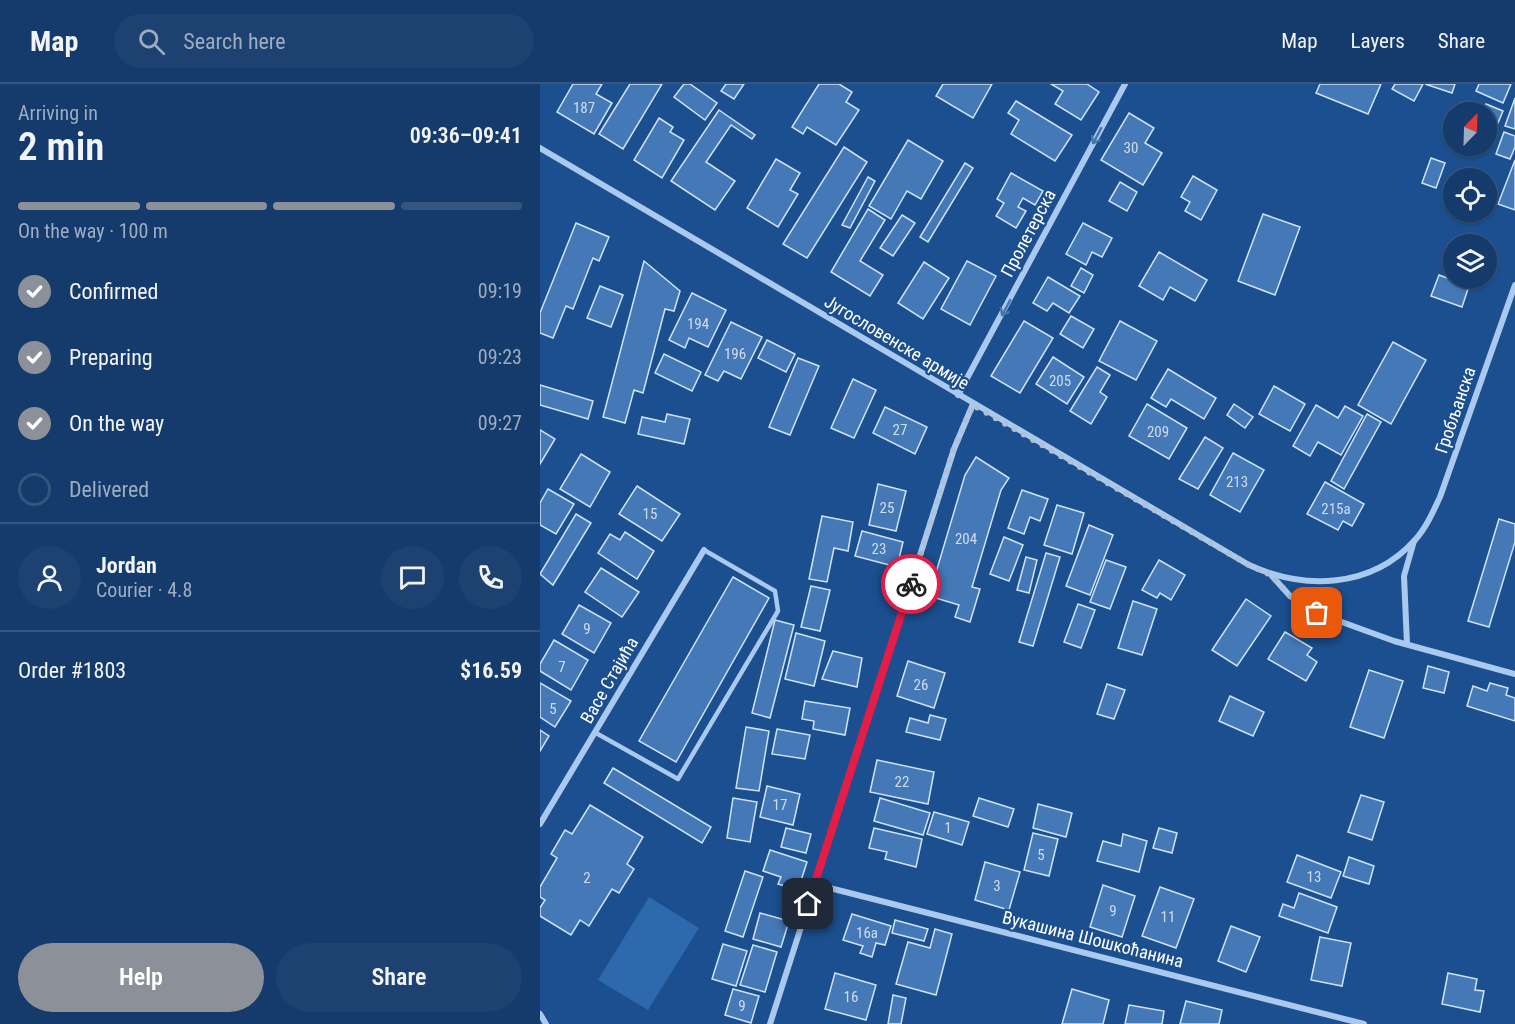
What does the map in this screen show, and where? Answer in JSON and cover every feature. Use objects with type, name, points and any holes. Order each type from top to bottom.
[{"type":"street","name":"Пролетерска","points":[[958,395],[1125,84]]},
{"type":"street","name":"Југословенске армије","points":[[540,148],[973,405],[1249,565],[1271,575],[1294,581],[1317,583],[1367,573],[1394,559],[1414,541]]},
{"type":"street","name":"Гробљанска","points":[[1414,541],[1440,497],[1515,285]]},
{"type":"street","points":[[770,1024],[954,448],[973,405]]},
{"type":"street","points":[[1407,644],[1404,576],[1414,541]]},
{"type":"street","name":"Васе Стајића","points":[[540,824],[704,550]]},
{"type":"street","name":"Југословенске армије","points":[[1271,575],[1290,596],[1317,613],[1407,644],[1515,674]]},
{"type":"street","name":"Вукашина Шошкоћанина","points":[[814,884],[1364,1024]]},
{"type":"street","points":[[540,1014],[546,1024]]},
{"type":"lane","points":[[596,733],[678,778],[778,611],[775,591],[704,550]]},
{"type":"shaded area","points":[[649,897],[699,928],[648,1010],[598,980]]},
{"type":"building","points":[[573,84],[602,84],[596,94],[612,103],[594,134],[557,112]]},
{"type":"building","points":[[630,84],[662,84],[623,149],[599,134]]},
{"type":"building","points":[[684,84],[690,84],[717,103],[705,120],[674,97]]},
{"type":"building","points":[[726,84],[744,84],[734,99],[721,91]]},
{"type":"building","points":[[819,84],[839,84],[852,92],[846,102],[859,110],[836,145],[807,127],[803,134],[792,127]]},
{"type":"building","points":[[943,84],[992,84],[973,118],[936,96]]},
{"type":"building","points":[[1051,84],[1087,84],[1099,92],[1081,120],[1055,104],[1063,91]]},
{"type":"building","points":[[1320,84],[1381,84],[1368,114],[1316,93]]},
{"type":"building","points":[[1395,84],[1423,84],[1414,101],[1392,89]]},
{"type":"building","points":[[1425,84],[1455,84],[1452,93]]},
{"type":"building","points":[[1479,84],[1511,84],[1503,103],[1476,91]]},
{"type":"building","points":[[1515,98],[1515,129],[1505,126]]},
{"type":"building","points":[[1016,101],[1072,135],[1055,161],[1011,134],[1019,120],[1008,113]]},
{"type":"building","points":[[1497,109],[1503,111],[1497,123]]},
{"type":"building","points":[[719,110],[755,135],[752,139],[731,125],[706,162],[735,181],[715,210],[671,181]]},
{"type":"building","points":[[1129,113],[1154,128],[1145,143],[1162,153],[1143,185],[1101,160]]},
{"type":"building","points":[[659,118],[673,127],[670,132],[684,140],[662,178],[634,160]]},
{"type":"building","points":[[1504,132],[1515,136],[1515,147],[1510,159],[1497,154]]},
{"type":"building","points":[[908,140],[943,161],[921,199],[907,191],[891,219],[869,206]]},
{"type":"building","points":[[844,147],[867,162],[807,258],[783,244]]},
{"type":"building","points":[[1431,158],[1445,163],[1436,188],[1422,183]]},
{"type":"building","points":[[776,159],[800,173],[790,190],[798,194],[778,227],[747,208]]},
{"type":"building","points":[[1515,160],[1515,210],[1498,204]]},
{"type":"building","points":[[965,163],[973,168],[928,242],[920,237]]},
{"type":"building","points":[[1011,173],[1043,191],[1035,205],[1023,198],[1018,207],[1026,211],[1016,228],[996,216],[1004,203],[997,199]]},
{"type":"building","points":[[1193,176],[1217,190],[1201,220],[1185,211],[1190,202],[1181,197]]},
{"type":"building","points":[[868,177],[875,181],[850,228],[842,225]]},
{"type":"building","points":[[1120,182],[1137,192],[1127,211],[1109,201]]},
{"type":"building","points":[[868,209],[885,220],[860,261],[883,275],[870,296],[831,272]]},
{"type":"building","points":[[1263,214],[1300,227],[1275,295],[1238,281]]},
{"type":"building","points":[[902,215],[915,223],[893,256],[880,248]]},
{"type":"building","points":[[576,223],[609,237],[599,261],[593,258],[573,309],[566,306],[553,338],[540,333],[540,313]]},
{"type":"building","points":[[1083,223],[1112,238],[1102,257],[1092,252],[1086,265],[1066,254]]},
{"type":"building","points":[[1159,252],[1207,280],[1195,301],[1170,287],[1163,300],[1139,286]]},
{"type":"building","points":[[644,261],[680,291],[674,311],[665,309],[643,393],[634,390],[625,423],[603,417]]},
{"type":"building","points":[[967,261],[996,276],[970,325],[941,309]]},
{"type":"building","points":[[924,262],[949,278],[923,319],[898,303]]},
{"type":"building","points":[[1081,268],[1093,275],[1084,293],[1071,286]]},
{"type":"building","points":[[1439,275],[1443,276],[1443,288],[1468,288],[1462,307],[1431,296]]},
{"type":"building","points":[[1048,277],[1080,296],[1069,313],[1053,303],[1047,311],[1033,303]]},
{"type":"building","points":[[600,286],[623,295],[611,327],[587,318]]},
{"type":"building","points":[[692,293],[726,310],[708,347],[689,338],[685,348],[669,340]]},
{"type":"building","points":[[1071,316],[1094,329],[1083,348],[1060,334]]},
{"type":"building","points":[[1024,321],[1053,338],[1020,393],[991,376]]},
{"type":"building","points":[[1120,321],[1157,341],[1136,380],[1099,361]]},
{"type":"building","points":[[731,322],[762,337],[741,379],[724,371],[718,381],[705,375]]},
{"type":"building","points":[[767,340],[795,354],[786,372],[758,358]]},
{"type":"building","points":[[1393,342],[1426,360],[1391,424],[1358,405]]},
{"type":"building","points":[[664,354],[701,372],[692,391],[655,373]]},
{"type":"building","points":[[1053,357],[1084,377],[1067,404],[1036,384]]},
{"type":"building","points":[[798,358],[819,366],[790,435],[769,427]]},
{"type":"building","points":[[1097,367],[1110,375],[1100,392],[1107,397],[1091,424],[1070,411]]},
{"type":"building","points":[[1168,369],[1216,398],[1204,419],[1171,399],[1166,407],[1151,398]]},
{"type":"building","points":[[853,379],[876,390],[854,438],[831,428]]},
{"type":"building","points":[[540,385],[593,401],[588,419],[540,405]]},
{"type":"building","points":[[1274,386],[1305,404],[1290,431],[1259,414]]},
{"type":"building","points":[[1147,404],[1187,428],[1169,459],[1129,436]]},
{"type":"building","points":[[1234,404],[1253,417],[1245,428],[1227,415]]},
{"type":"building","points":[[1316,405],[1338,418],[1345,406],[1363,416],[1341,455],[1318,442],[1310,456],[1293,446]]},
{"type":"building","points":[[885,407],[927,427],[915,454],[873,433]]},
{"type":"building","points":[[667,414],[690,419],[684,444],[638,434],[642,417],[665,422]]},
{"type":"building","points":[[1367,414],[1381,422],[1344,489],[1331,481]]},
{"type":"building","points":[[540,430],[555,439],[540,464]]},
{"type":"building","points":[[1205,437],[1223,448],[1198,489],[1179,479]]},
{"type":"building","points":[[1233,453],[1264,470],[1240,512],[1210,495]]},
{"type":"building","points":[[581,454],[610,472],[590,507],[560,489]]},
{"type":"building","points":[[976,457],[1009,478],[1001,490],[972,587],[980,589],[970,622],[955,617],[959,605],[929,596],[965,475]]},
{"type":"building","points":[[1325,482],[1364,504],[1352,526],[1343,521],[1338,530],[1307,514]]},
{"type":"building","points":[[878,484],[906,491],[896,531],[869,525]]},
{"type":"building","points":[[637,486],[680,514],[662,541],[619,514]]},
{"type":"building","points":[[548,489],[574,504],[556,534],[540,525],[540,503]]},
{"type":"building","points":[[1022,490],[1048,499],[1040,521],[1030,517],[1024,534],[1008,528]]},
{"type":"building","points":[[1057,505],[1084,513],[1072,554],[1044,545]]},
{"type":"building","points":[[576,514],[591,523],[553,585],[540,574]]},
{"type":"building","points":[[822,516],[853,522],[848,551],[834,548],[827,582],[809,579]]},
{"type":"building","points":[[1499,519],[1515,524],[1515,542],[1489,627],[1468,621]]},
{"type":"building","points":[[1089,525],[1113,535],[1090,595],[1066,586]]},
{"type":"building","points":[[862,531],[903,542],[897,567],[855,556]]},
{"type":"building","points":[[625,532],[654,551],[637,579],[598,553],[610,534],[620,540]]},
{"type":"building","points":[[1004,537],[1023,545],[1009,581],[990,574]]},
{"type":"building","points":[[1046,553],[1060,557],[1033,646],[1019,642]]},
{"type":"building","points":[[1026,557],[1037,560],[1029,593],[1017,590]]},
{"type":"building","points":[[1106,560],[1126,567],[1110,609],[1090,602]]},
{"type":"building","points":[[1159,560],[1185,575],[1171,600],[1160,593],[1157,598],[1142,590]]},
{"type":"building","points":[[601,568],[639,592],[622,617],[585,592]]},
{"type":"building","points":[[733,577],[769,598],[676,762],[639,741]]},
{"type":"building","points":[[811,586],[830,590],[820,631],[801,627]]},
{"type":"building","points":[[1246,599],[1271,616],[1237,666],[1212,650]]},
{"type":"building","points":[[1133,601],[1157,609],[1142,655],[1118,648]]},
{"type":"building","points":[[1078,604],[1095,610],[1081,648],[1064,642]]},
{"type":"building","points":[[579,605],[611,623],[594,653],[562,634]]},
{"type":"building","points":[[775,620],[794,625],[770,718],[752,713]]},
{"type":"building","points":[[1285,632],[1312,648],[1307,655],[1317,662],[1306,681],[1268,659]]},
{"type":"building","points":[[796,633],[825,641],[814,686],[785,679]]},
{"type":"building","points":[[554,640],[588,660],[571,690],[540,671],[540,664]]},
{"type":"building","points":[[833,651],[862,658],[857,687],[822,679]]},
{"type":"building","points":[[908,661],[945,673],[934,708],[897,696]]},
{"type":"building","points":[[1428,666],[1449,672],[1444,693],[1423,688]]},
{"type":"building","points":[[1369,670],[1403,681],[1384,738],[1350,727]]},
{"type":"building","points":[[540,683],[571,701],[555,727],[540,717]]},
{"type":"building","points":[[1490,683],[1508,688],[1506,695],[1515,698],[1515,721],[1467,706],[1473,686],[1487,691]]},
{"type":"building","points":[[1107,684],[1125,690],[1114,719],[1097,714]]},
{"type":"building","points":[[1230,696],[1264,712],[1253,736],[1219,721]]},
{"type":"building","points":[[805,701],[850,708],[845,735],[813,729],[814,721],[802,719]]},
{"type":"building","points":[[930,715],[946,719],[940,740],[906,732],[910,718],[928,723]]},
{"type":"building","points":[[746,727],[769,731],[759,791],[736,788]]},
{"type":"building","points":[[777,729],[810,735],[805,759],[772,754]]},
{"type":"building","points":[[540,730],[549,736],[540,751]]},
{"type":"building","points":[[877,760],[934,772],[928,804],[870,792]]},
{"type":"building","points":[[613,768],[711,827],[702,843],[604,783]]},
{"type":"building","points":[[767,786],[800,794],[793,825],[760,817]]},
{"type":"building","points":[[1361,795],[1384,802],[1372,840],[1348,832]]},
{"type":"building","points":[[733,798],[757,802],[750,842],[727,838]]},
{"type":"building","points":[[880,798],[930,813],[923,835],[874,821]]},
{"type":"building","points":[[979,798],[1014,809],[1008,827],[973,816]]},
{"type":"building","points":[[1038,804],[1072,813],[1066,837],[1033,828]]},
{"type":"building","points":[[590,805],[643,837],[627,864],[634,869],[619,893],[612,889],[589,926],[580,920],[571,935],[540,916],[540,908],[545,900],[540,897],[540,887],[557,858],[551,854],[565,830],[572,834]]},
{"type":"building","points":[[934,812],[969,822],[962,845],[927,834]]},
{"type":"building","points":[[786,828],[811,834],[806,853],[781,847]]},
{"type":"building","points":[[874,828],[922,839],[916,867],[885,859],[887,852],[869,848]]},
{"type":"building","points":[[1159,828],[1177,833],[1172,853],[1153,848]]},
{"type":"building","points":[[1033,833],[1058,839],[1049,876],[1024,870]]},
{"type":"building","points":[[1123,834],[1147,841],[1139,872],[1097,861],[1103,841],[1121,846]]},
{"type":"building","points":[[770,850],[807,862],[798,890],[778,884],[781,877],[763,871]]},
{"type":"building","points":[[1297,855],[1341,872],[1331,898],[1287,882]]},
{"type":"building","points":[[1349,857],[1374,866],[1369,884],[1343,876]]},
{"type":"building","points":[[985,862],[1020,872],[1009,910],[975,900]]},
{"type":"building","points":[[745,871],[763,877],[743,937],[725,931]]},
{"type":"building","points":[[1103,885],[1135,896],[1122,937],[1090,927]]},
{"type":"building","points":[[1160,887],[1194,899],[1176,948],[1142,936]]},
{"type":"building","points":[[1299,893],[1337,907],[1328,933],[1279,916],[1283,904],[1294,908]]},
{"type":"building","points":[[760,913],[789,921],[781,947],[753,939]]},
{"type":"building","points":[[852,914],[891,926],[885,945],[876,943],[872,957],[860,953],[863,946],[843,940]]},
{"type":"building","points":[[895,920],[928,929],[924,941],[892,933]]},
{"type":"building","points":[[1231,926],[1260,937],[1246,972],[1218,961]]},
{"type":"building","points":[[935,929],[952,934],[936,995],[896,984],[908,942],[930,948]]},
{"type":"building","points":[[1320,937],[1351,943],[1342,986],[1311,980]]},
{"type":"building","points":[[723,944],[747,951],[736,986],[712,979]]},
{"type":"building","points":[[753,945],[777,952],[765,992],[740,985]]},
{"type":"building","points":[[835,973],[876,985],[866,1020],[825,1009]]},
{"type":"building","points":[[1448,973],[1477,979],[1475,990],[1484,991],[1480,1012],[1442,1004]]},
{"type":"building","points":[[733,989],[759,996],[751,1023],[725,1015]]},
{"type":"building","points":[[1072,989],[1109,1000],[1103,1024],[1062,1024]]},
{"type":"building","points":[[893,995],[906,998],[901,1024],[888,1024]]},
{"type":"building","points":[[1186,1001],[1222,1010],[1219,1024],[1180,1024]]},
{"type":"building","points":[[1129,1005],[1164,1011],[1162,1024],[1125,1024]]},
{"type":"way so far","points":[[911,584],[954,448],[973,405],[1249,565],[1271,575],[1290,596],[1317,613]]},
{"type":"route","points":[[808,904],[911,584]]}]
